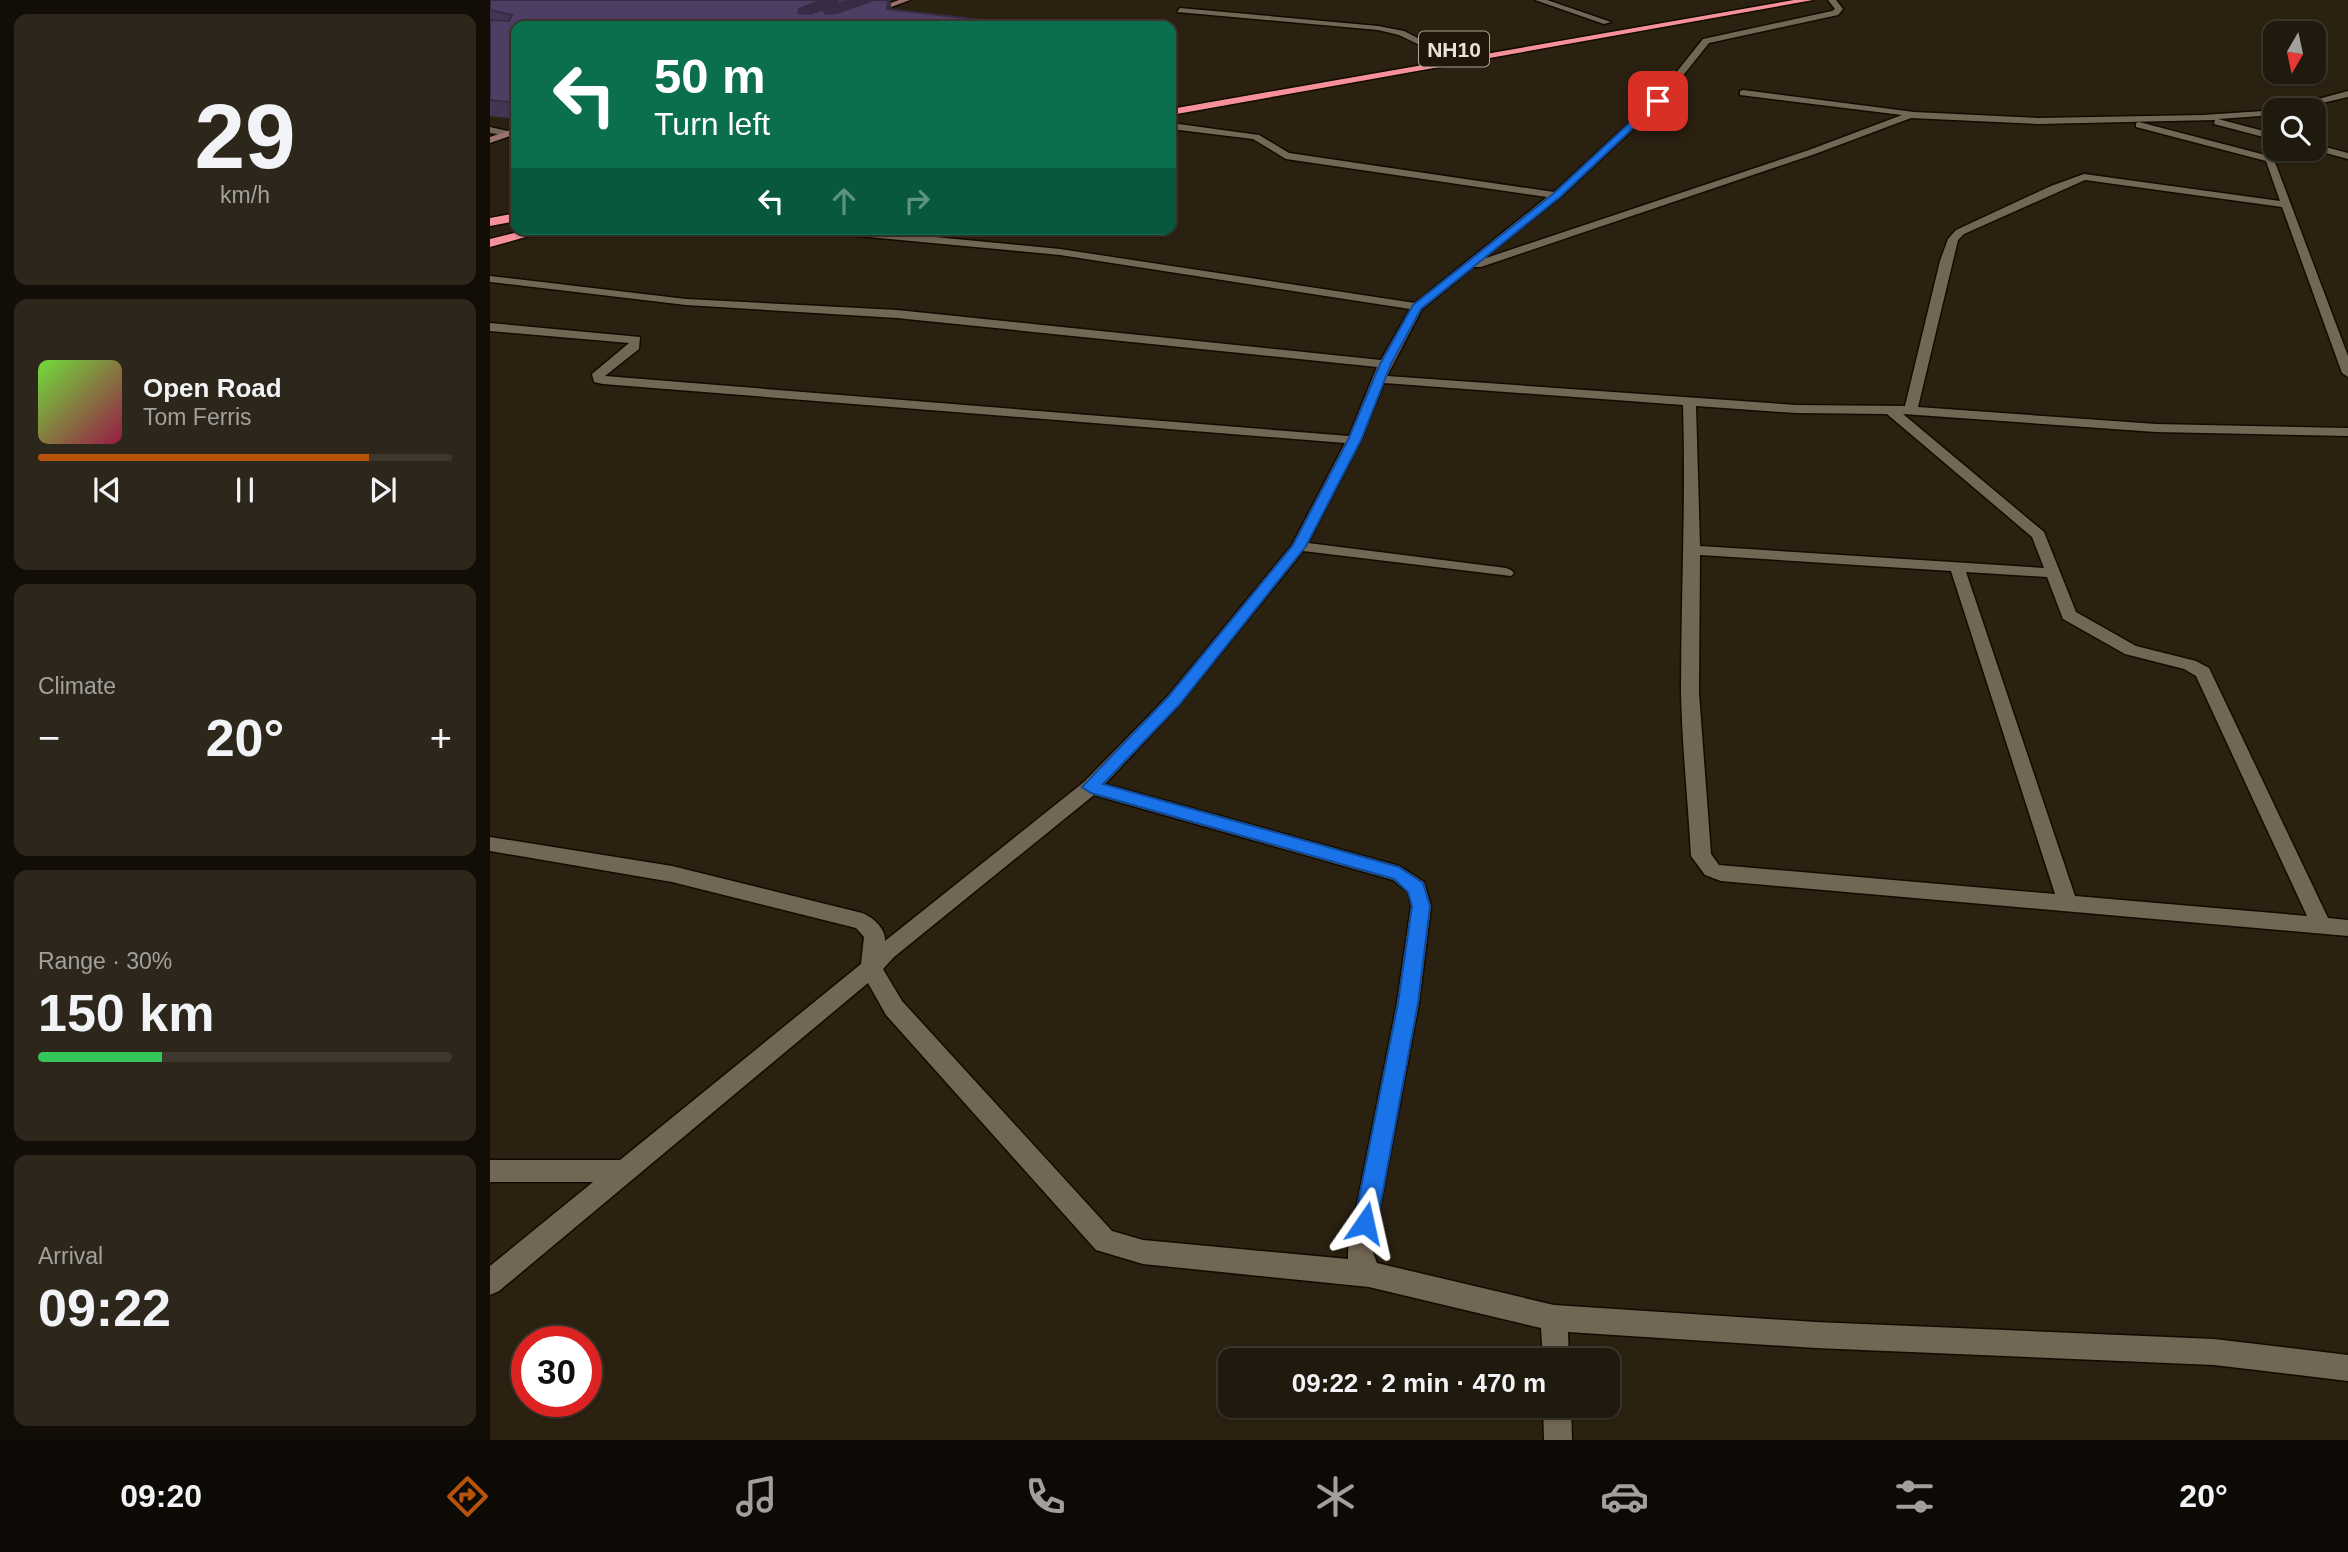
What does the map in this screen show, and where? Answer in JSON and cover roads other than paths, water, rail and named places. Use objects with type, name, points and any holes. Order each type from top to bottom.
[{"type":"highway","points":[[1176,110],[1809,0]]},
{"type":"highway","points":[[1582,27],[1620,20]]},
{"type":"highway","name":"NH10","points":[[1426,54],[1453,49]]},
{"type":"highway","points":[[1176,96],[1185,95]]},
{"type":"highway","points":[[490,222],[511,218]]},
{"type":"highway","points":[[490,243],[523,235]]},
{"type":"main road","points":[[823,21],[880,0]]},
{"type":"main road","points":[[847,21],[906,0]]},
{"type":"main road","points":[[490,140],[511,136]]},
{"type":"main road","points":[[490,149],[511,137]]},
{"type":"street","points":[[1539,0],[1607,22]]},
{"type":"street","points":[[490,1282],[871,968],[887,951],[1091,787],[1173,701],[1299,546],[1354,440],[1382,372],[1417,307],[1556,195],[1658,101],[1706,41],[1835,13],[1839,9],[1832,0]]},
{"type":"street","points":[[1180,10],[1378,28],[1401,33],[1440,51]]},
{"type":"street","points":[[1743,93],[1921,114],[2039,121],[2203,118],[2263,113]]},
{"type":"street","points":[[2326,99],[2348,94]]},
{"type":"street","points":[[1464,269],[1921,114]]},
{"type":"street","points":[[2112,118],[2269,158],[2348,373]]},
{"type":"street","points":[[2203,118],[2263,133]]},
{"type":"street","points":[[1176,127],[1256,136],[1286,156],[1556,195]]},
{"type":"street","points":[[490,130],[511,134]]},
{"type":"street","points":[[2326,150],[2348,156]]},
{"type":"street","points":[[1911,410],[1946,261],[1953,239],[1960,232],[2084,177],[2287,205]]},
{"type":"street","points":[[879,235],[1060,252],[1417,307]]},
{"type":"street","points":[[490,279],[686,302],[909,316],[1382,372],[1689,402],[1796,409],[1911,410],[2156,428],[2348,432]]},
{"type":"street","points":[[490,327],[636,340],[635,346],[598,374],[599,379],[603,380],[1354,440]]},
{"type":"street","points":[[1689,402],[1693,493],[1690,550],[1690,693],[1701,856],[1705,864],[1721,873],[2348,929]]},
{"type":"street","points":[[1892,411],[2036,532],[2042,539],[2066,609],[2073,618],[2131,650],[2190,665],[2203,672],[2322,926]]},
{"type":"street","points":[[1299,546],[1506,573]]},
{"type":"street","points":[[1690,550],[2052,573]]},
{"type":"street","points":[[1957,567],[2068,904]]},
{"type":"street","points":[[1091,787],[1399,874],[1417,888],[1421,906],[1408,1003],[1360,1250],[1361,1262],[1369,1274]]},
{"type":"street","points":[[490,844],[672,874],[862,921],[874,935],[871,968],[894,1008],[1105,1241],[1143,1252],[1369,1274],[1554,1318],[1816,1335],[2214,1352],[2348,1368]]},
{"type":"street","points":[[490,1171],[623,1171]]},
{"type":"street","points":[[1554,1318],[1555,1348]]},
{"type":"street","points":[[1557,1418],[1558,1440]]}]
